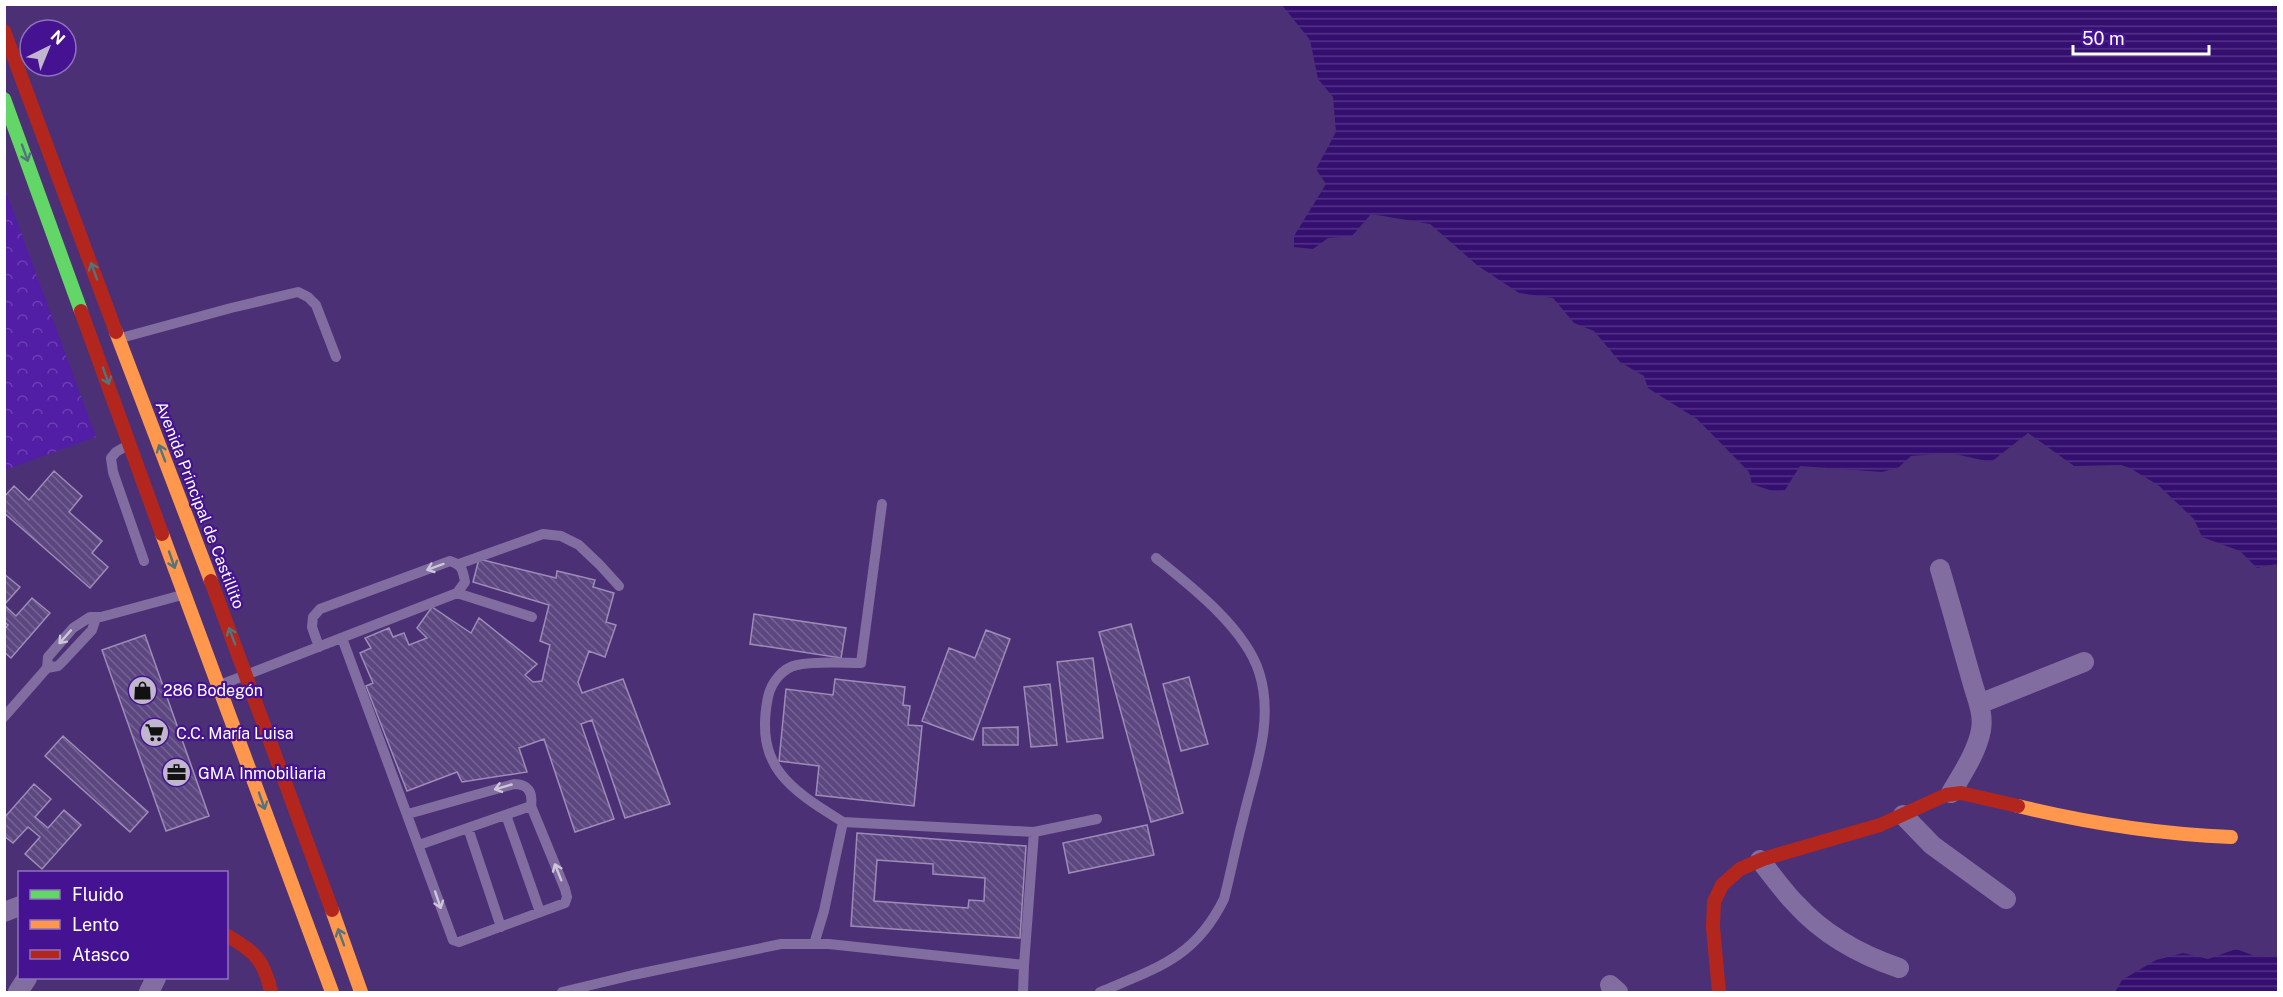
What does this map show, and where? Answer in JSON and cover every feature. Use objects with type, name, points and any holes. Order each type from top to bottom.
[{"type":"main road","name":"Avenida Principal de Castillito","points":[[4,31],[106,341],[131,444],[184,594],[332,993]]},
{"type":"main road","name":"Avenida Principal de Castillito","points":[[4,99],[247,675],[361,993]]},
{"type":"main road","points":[[1719,993],[1714,902],[1718,891],[1728,879],[1742,868],[1760,860],[1826,842],[1903,816],[1951,793],[2140,831],[2200,837],[2231,837]]},
{"type":"main road","points":[[228,936],[256,953],[267,972],[271,993]]},
{"type":"street","points":[[1940,569],[1982,719],[1977,742],[1964,772],[1951,793]]},
{"type":"street","points":[[1979,704],[2084,662]]},
{"type":"street","points":[[1903,816],[1932,845],[2006,899]]},
{"type":"street","points":[[1760,860],[1795,904],[1813,921],[1850,946],[1876,960],[1899,968]]},
{"type":"street","points":[[18,993],[26,979]]},
{"type":"street","points":[[149,993],[156,979]]},
{"type":"lane","points":[[106,341],[298,292],[308,297],[316,305],[336,357]]},
{"type":"lane","points":[[131,444],[116,452],[111,458],[113,472],[144,561]]},
{"type":"lane","points":[[882,504],[861,663],[796,665],[776,679],[769,691],[766,705],[766,747],[773,764],[806,799],[843,822],[1034,832],[1097,819]]},
{"type":"lane","points":[[319,647],[312,627],[313,617],[320,609],[450,561],[459,564],[543,534],[561,536],[579,545],[619,586]]},
{"type":"lane","points":[[1100,993],[1171,961],[1191,947],[1215,917],[1224,899],[1262,744],[1266,716],[1264,693],[1258,670],[1245,645],[1227,621],[1156,558]]},
{"type":"lane","points":[[219,685],[457,593],[465,582],[459,564]]},
{"type":"lane","points":[[457,593],[532,616]]},
{"type":"lane","points":[[4,717],[47,669],[63,662],[92,630],[96,618],[184,594]]},
{"type":"lane","points":[[342,638],[453,940],[459,942],[565,903],[567,897],[531,806],[532,797],[529,788],[522,784],[514,784],[408,814]]},
{"type":"lane","points":[[419,845],[531,806]]},
{"type":"lane","points":[[506,814],[540,912]]},
{"type":"lane","points":[[813,944],[824,911],[843,822]]},
{"type":"lane","points":[[468,828],[501,927]]},
{"type":"lane","points":[[1023,993],[1034,832]]},
{"type":"lane","points":[[562,993],[633,975],[781,944],[829,944],[1024,965]]},
{"type":"green space","points":[[4,186],[96,437],[5,470],[4,470]]},
{"type":"shaded area","points":[[1282,5],[2278,5],[2278,566],[2276,564],[2257,568],[2240,551],[2202,537],[2194,519],[2158,485],[2130,468],[2121,465],[2074,466],[2028,433],[1991,462],[1950,453],[1911,456],[1899,467],[1882,472],[1800,466],[1785,490],[1775,492],[1752,484],[1749,472],[1697,419],[1648,388],[1644,376],[1620,362],[1594,331],[1574,323],[1553,298],[1519,293],[1478,266],[1430,224],[1371,214],[1352,236],[1328,238],[1313,249],[1294,247],[1294,236],[1326,184],[1316,169],[1336,132],[1333,97],[1318,79],[1310,40]]},
{"type":"shaded area","points":[[2236,949],[2255,956],[2278,957],[2278,992],[2115,992],[2122,980],[2156,960],[2183,953],[2208,959]]},
{"type":"building","points":[[54,471],[82,496],[69,512],[102,541],[92,553],[108,567],[90,588],[4,513],[4,497],[14,486],[29,500]]},
{"type":"building","points":[[479,559],[556,578],[557,571],[595,580],[593,587],[614,593],[606,622],[616,625],[605,657],[589,651],[578,682],[582,693],[623,679],[670,804],[625,818],[592,720],[581,724],[614,819],[575,832],[544,739],[519,748],[527,772],[462,782],[457,772],[407,791],[366,686],[373,683],[360,653],[371,648],[365,638],[389,628],[393,637],[404,633],[409,645],[427,638],[417,628],[432,607],[471,633],[479,618],[537,664],[525,675],[533,682],[542,681],[550,645],[540,641],[549,605],[473,582]]},
{"type":"building","points":[[4,574],[20,587],[4,605]]},
{"type":"building","points":[[32,598],[50,613],[11,658],[4,652],[4,630],[8,625],[4,622],[4,605],[16,616]]},
{"type":"building","points":[[754,614],[846,628],[841,658],[750,644]]},
{"type":"building","points":[[1131,624],[1183,813],[1151,822],[1099,632]]},
{"type":"building","points":[[986,630],[1010,639],[973,740],[922,721],[949,648],[975,658]]},
{"type":"building","name":"C.C. María Luisa","points":[[145,635],[209,816],[166,831],[102,650]]},
{"type":"building","points":[[1093,658],[1103,738],[1067,742],[1057,662]]},
{"type":"building","points":[[1189,677],[1208,744],[1181,751],[1163,684]]},
{"type":"building","points":[[835,679],[905,687],[903,705],[910,706],[908,725],[922,726],[914,806],[816,795],[819,766],[779,761],[786,689],[833,695]]},
{"type":"building","points":[[1050,684],[1057,745],[1031,747],[1024,687]]},
{"type":"building","points":[[1018,727],[1018,745],[983,745],[983,728]]},
{"type":"building","points":[[63,736],[148,812],[130,832],[45,756]]},
{"type":"building","points":[[34,784],[51,799],[35,817],[48,828],[64,810],[81,825],[42,869],[25,854],[40,837],[28,827],[13,843],[4,836],[4,818]]},
{"type":"building","points":[[1147,825],[1154,855],[1069,873],[1063,843]]},
{"type":"building","points":[[857,833],[1026,846],[1020,938],[851,926]],"holes":[[[877,860],[933,864],[933,874],[985,878],[984,901],[969,900],[968,908],[874,901]]]},
{"type":"traffic: fast","points":[[4,99],[81,311]]},
{"type":"traffic: slow","points":[[116,332],[211,581]]},
{"type":"traffic: slow","points":[[162,534],[332,992]]},
{"type":"traffic: slow","points":[[2018,806],[2124,827],[2231,837]]},
{"type":"traffic: slow","points":[[332,910],[361,992]]},
{"type":"traffic: jam","points":[[4,31],[116,332]]},
{"type":"traffic: jam","points":[[81,311],[162,534]]},
{"type":"traffic: jam","points":[[211,581],[332,910]]},
{"type":"traffic: jam","points":[[1719,992],[1713,927],[1714,902],[1722,885],[1740,869],[1763,859],[1880,825],[1946,795],[1961,793],[2018,806]]},
{"type":"traffic: jam","points":[[228,936],[251,951],[256,957],[265,971],[271,992]]},
{"type":"place","name":"286 Bodegón","points":[[142,690]]},
{"type":"place","name":"C.C. María Luisa","points":[[155,733]]},
{"type":"place","name":"GMA Inmobiliaria","points":[[177,773]]}]
